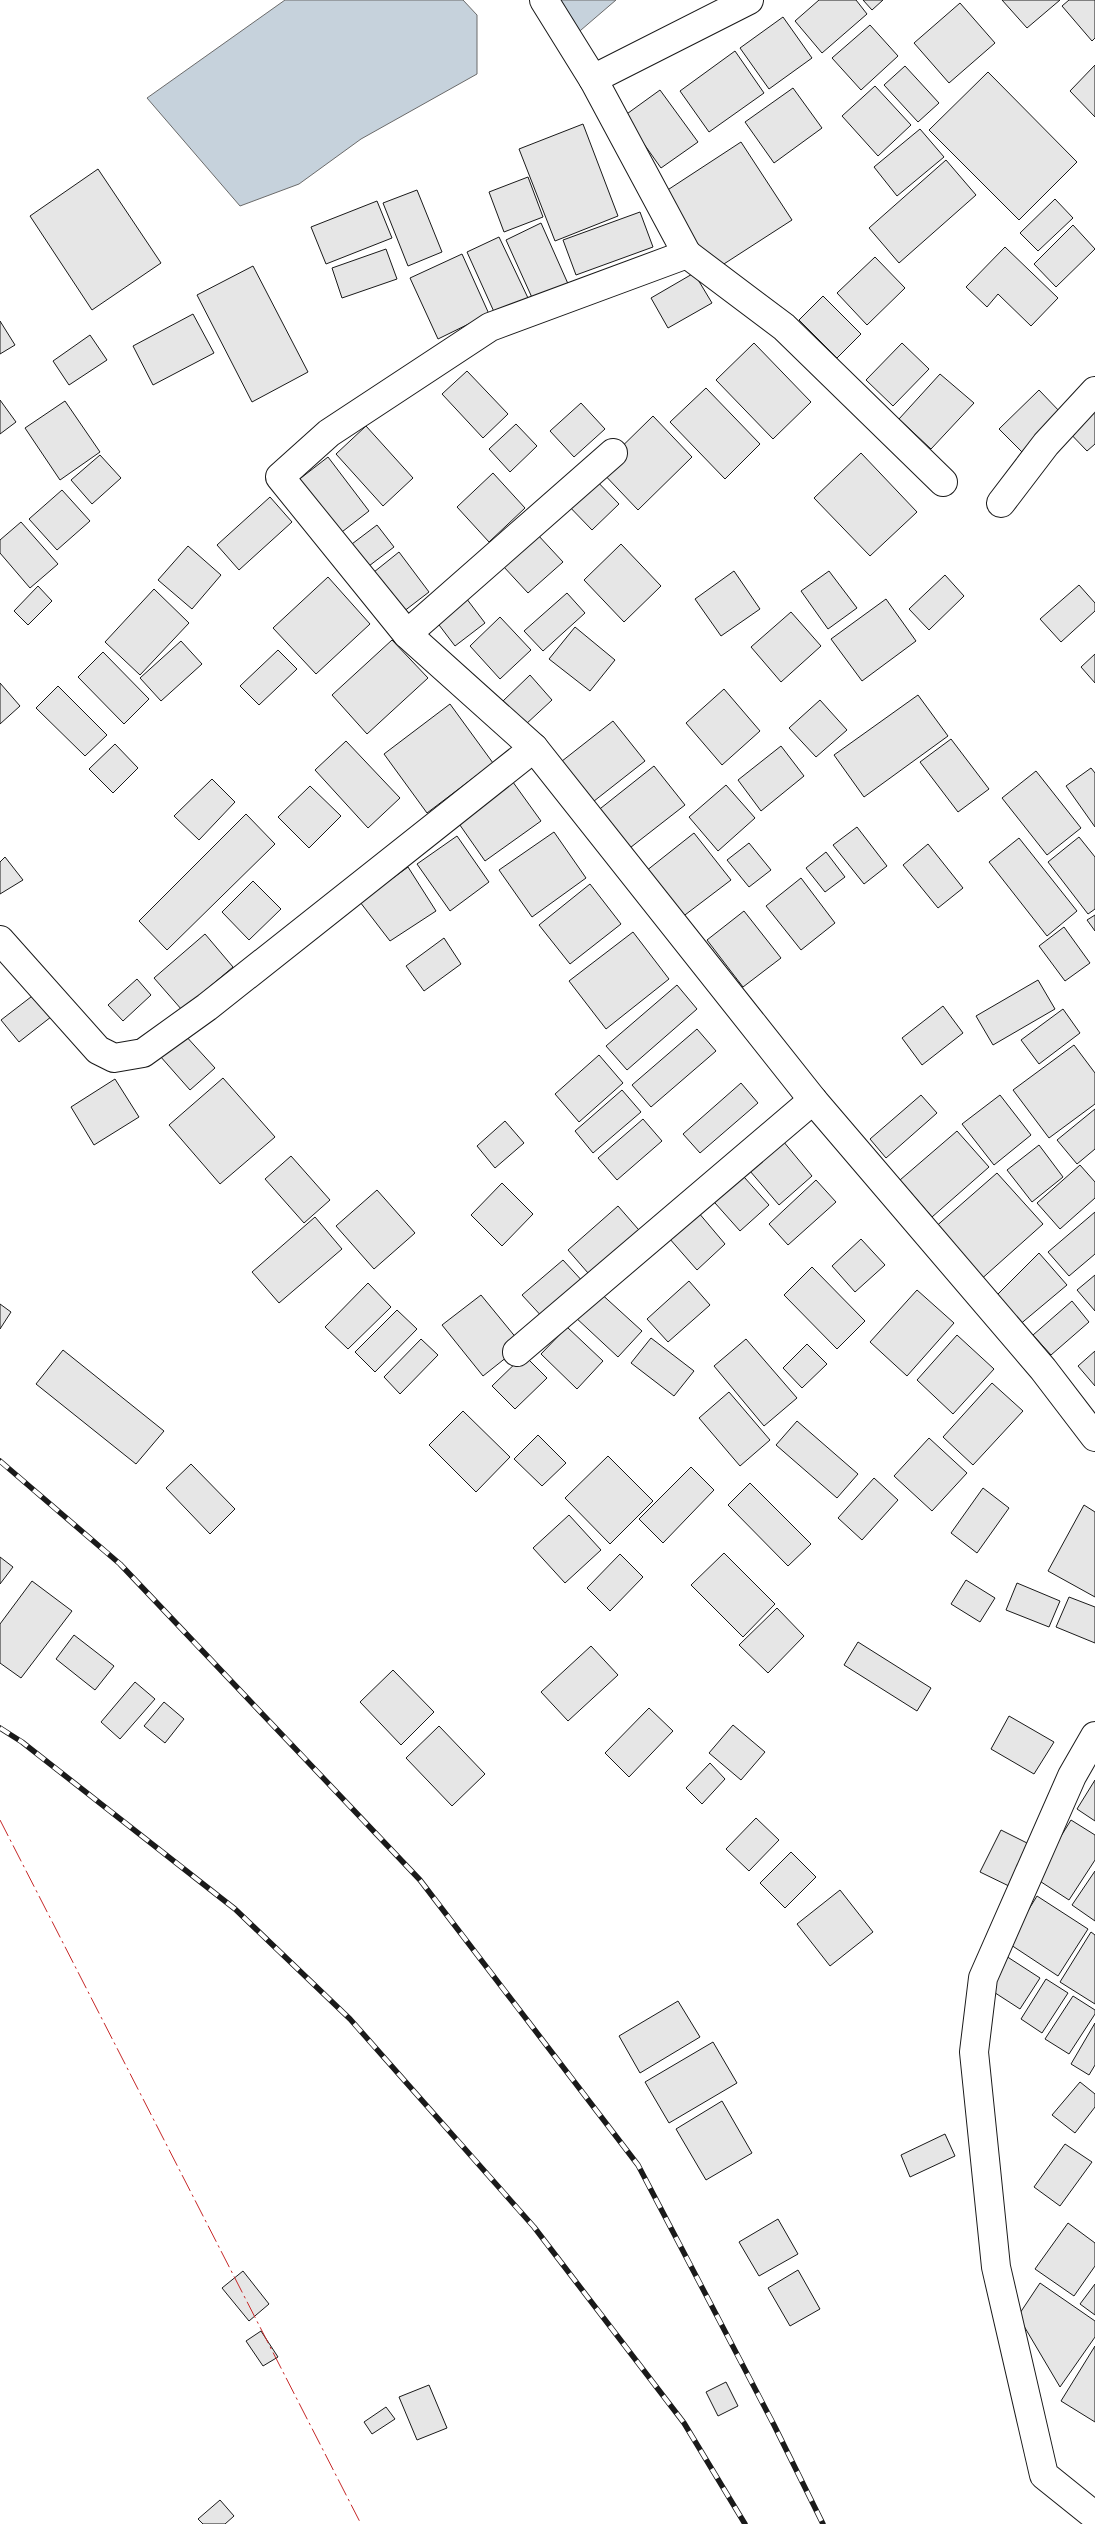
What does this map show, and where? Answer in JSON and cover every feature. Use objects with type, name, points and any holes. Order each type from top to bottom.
[{"type":"street","points":[[544,0],[592,79],[687,254],[784,327],[943,482]]},
{"type":"street","points":[[592,79],[749,0]]},
{"type":"street","points":[[687,254],[490,327],[329,433],[280,477],[407,634],[534,748],[813,1100],[1043,1369],[1095,1437]]},
{"type":"street","points":[[1001,503],[1046,444],[1095,391]]},
{"type":"street","points":[[407,634],[612,454]]},
{"type":"street","points":[[0,940],[98,1050],[114,1058],[143,1054],[207,1007],[534,748]]},
{"type":"street","points":[[517,1352],[813,1100]]},
{"type":"street","points":[[1095,1736],[1072,1776],[983,1978],[974,2052],[996,2267],[1044,2475],[1095,2516]]},
{"type":"shaded area","points":[[285,0],[463,0],[477,15],[477,74],[361,139],[299,184],[240,206],[147,98]]},
{"type":"shaded area","points":[[534,0],[616,0],[567,42]]},
{"type":"building","points":[[819,0],[856,0],[867,14],[822,53],[795,21]]},
{"type":"building","points":[[863,0],[883,0],[872,10]]},
{"type":"building","points":[[1002,0],[1060,0],[1027,28]]},
{"type":"building","points":[[1069,0],[1095,0],[1095,38],[1092,41],[1062,6]]},
{"type":"building","points":[[960,3],[995,43],[949,83],[914,43]]},
{"type":"building","points":[[783,17],[812,58],[769,89],[740,48]]},
{"type":"building","points":[[870,25],[898,56],[861,90],[832,58]]},
{"type":"building","points":[[735,51],[764,93],[709,132],[680,91]]},
{"type":"building","points":[[1095,65],[1095,117],[1070,91]]},
{"type":"building","points":[[905,66],[939,103],[918,122],[884,85]]},
{"type":"building","points":[[988,72],[1077,162],[1019,220],[929,130]]},
{"type":"building","points":[[875,86],[911,125],[878,156],[842,116]]},
{"type":"building","points":[[793,88],[822,128],[774,163],[745,122]]},
{"type":"building","points":[[660,90],[698,142],[661,168],[624,116]]},
{"type":"building","points":[[583,124],[618,216],[555,241],[519,149]]},
{"type":"building","points":[[920,129],[944,157],[897,196],[874,167]]},
{"type":"building","points":[[741,142],[792,220],[713,271],[663,193]]},
{"type":"building","points":[[946,160],[976,195],[899,263],[869,228]]},
{"type":"building","points":[[98,169],[161,263],[92,310],[30,216]]},
{"type":"building","points":[[528,177],[543,217],[504,232],[489,192]]},
{"type":"building","points":[[417,190],[442,252],[408,266],[383,203]]},
{"type":"building","points":[[1055,199],[1073,218],[1038,251],[1020,233]]},
{"type":"building","points":[[377,201],[392,238],[326,264],[311,227]]},
{"type":"building","points":[[640,212],[653,247],[576,275],[563,240]]},
{"type":"building","points":[[541,223],[569,286],[534,302],[506,240]]},
{"type":"building","points":[[1073,225],[1095,249],[1056,287],[1034,264]]},
{"type":"building","points":[[499,237],[528,298],[495,314],[467,252]]},
{"type":"building","points":[[1005,247],[1058,298],[1031,326],[998,294],[987,307],[966,287]]},
{"type":"building","points":[[386,249],[397,279],[342,298],[332,268]]},
{"type":"building","points":[[462,254],[489,314],[438,339],[410,278]]},
{"type":"building","points":[[875,257],[905,288],[867,325],[837,293]]},
{"type":"building","points":[[253,266],[308,372],[252,402],[197,295]]},
{"type":"building","points":[[694,273],[712,303],[668,328],[651,298]]},
{"type":"building","points":[[823,296],[861,334],[837,358],[799,320]]},
{"type":"building","points":[[193,314],[214,353],[153,385],[133,346]]},
{"type":"building","points":[[0,321],[15,345],[0,354]]},
{"type":"building","points":[[90,335],[107,360],[69,385],[53,361]]},
{"type":"building","points":[[754,343],[811,402],[773,439],[716,380]]},
{"type":"building","points":[[902,343],[929,369],[893,406],[866,380]]},
{"type":"building","points":[[467,371],[508,414],[483,438],[442,394]]},
{"type":"building","points":[[940,374],[974,403],[931,449],[899,419]]},
{"type":"building","points":[[706,388],[760,444],[725,479],[670,422]]},
{"type":"building","points":[[1039,390],[1062,414],[1022,452],[999,429]]},
{"type":"building","points":[[1095,399],[1095,444],[1087,451],[1065,428]]},
{"type":"building","points":[[0,400],[16,422],[0,434]]},
{"type":"building","points":[[65,401],[100,452],[60,480],[25,428]]},
{"type":"building","points":[[581,403],[605,429],[574,457],[550,431]]},
{"type":"building","points":[[653,416],[692,457],[638,510],[599,469]]},
{"type":"building","points":[[516,424],[537,446],[510,472],[489,449]]},
{"type":"building","points":[[366,426],[413,478],[383,506],[336,454]]},
{"type":"building","points":[[861,453],[917,512],[870,556],[814,498]]},
{"type":"building","points":[[100,455],[121,478],[92,504],[71,480]]},
{"type":"building","points":[[328,457],[369,511],[338,535],[297,481]]},
{"type":"building","points":[[493,473],[525,508],[489,542],[457,507]]},
{"type":"building","points":[[590,474],[619,504],[592,530],[563,500]]},
{"type":"building","points":[[62,490],[90,521],[57,550],[29,519]]},
{"type":"building","points":[[270,497],[292,522],[239,570],[217,545]]},
{"type":"building","points":[[21,522],[58,564],[30,588],[0,553],[0,540]]},
{"type":"building","points":[[377,525],[394,547],[361,572],[344,550]]},
{"type":"building","points":[[537,534],[563,562],[528,593],[503,566]]},
{"type":"building","points":[[621,544],[661,586],[624,622],[584,580]]},
{"type":"building","points":[[188,546],[221,575],[192,609],[158,580]]},
{"type":"building","points":[[399,552],[429,592],[399,615],[369,576]]},
{"type":"building","points":[[734,571],[760,609],[721,636],[695,599]]},
{"type":"building","points":[[829,571],[857,608],[828,629],[801,591]]},
{"type":"building","points":[[945,575],[964,596],[929,630],[909,609]]},
{"type":"building","points":[[328,577],[370,624],[316,674],[273,628]]},
{"type":"building","points":[[1079,585],[1095,603],[1095,611],[1061,642],[1040,619]]},
{"type":"building","points":[[38,586],[52,601],[28,625],[14,611]]},
{"type":"building","points":[[154,589],[189,623],[140,675],[105,642]]},
{"type":"building","points":[[567,593],[585,613],[543,651],[524,631]]},
{"type":"building","points":[[463,594],[485,623],[455,646],[433,617]]},
{"type":"building","points":[[886,599],[916,641],[862,681],[831,639]]},
{"type":"building","points":[[791,612],[821,646],[781,682],[751,647]]},
{"type":"building","points":[[500,617],[531,650],[500,679],[470,646]]},
{"type":"building","points":[[575,627],[615,660],[590,691],[549,659]]},
{"type":"building","points":[[392,640],[428,678],[367,734],[332,695]]},
{"type":"building","points":[[181,641],[202,664],[161,701],[140,678]]},
{"type":"building","points":[[278,650],[297,669],[259,705],[240,686]]},
{"type":"building","points":[[103,652],[149,699],[124,724],[78,677]]},
{"type":"building","points":[[1095,654],[1095,683],[1081,667]]},
{"type":"building","points":[[530,675],[552,700],[525,725],[503,701]]},
{"type":"building","points":[[0,683],[20,706],[0,724]]},
{"type":"building","points":[[58,686],[107,735],[85,756],[36,708]]},
{"type":"building","points":[[724,689],[760,731],[722,765],[686,723]]},
{"type":"building","points":[[918,695],[948,736],[864,797],[834,755]]},
{"type":"building","points":[[820,700],[847,730],[816,757],[789,728]]},
{"type":"building","points":[[450,704],[493,763],[427,813],[384,754]]},
{"type":"building","points":[[613,721],[645,761],[589,805],[557,765]]},
{"type":"building","points":[[951,739],[989,789],[958,812],[920,762]]},
{"type":"building","points":[[346,741],[400,798],[368,828],[315,770]]},
{"type":"building","points":[[115,744],[138,768],[113,793],[89,769]]},
{"type":"building","points":[[781,746],[804,776],[761,811],[738,780]]},
{"type":"building","points":[[654,766],[685,805],[626,851],[596,812]]},
{"type":"building","points":[[1091,768],[1095,773],[1095,827],[1066,786]]},
{"type":"building","points":[[1036,771],[1081,828],[1047,855],[1002,798]]},
{"type":"building","points":[[510,778],[541,821],[485,861],[455,818]]},
{"type":"building","points":[[212,779],[235,802],[199,840],[174,816]]},
{"type":"building","points":[[726,785],[755,818],[718,851],[689,817]]},
{"type":"building","points":[[310,786],[341,816],[309,848],[278,817]]},
{"type":"building","points":[[246,814],[275,844],[167,950],[139,921]]},
{"type":"building","points":[[857,827],[887,866],[864,884],[833,845]]},
{"type":"building","points":[[554,832],[586,878],[532,917],[499,870]]},
{"type":"building","points":[[694,833],[731,880],[677,921],[641,875]]},
{"type":"building","points":[[457,836],[489,882],[450,911],[417,864]]},
{"type":"building","points":[[1079,837],[1095,857],[1095,909],[1088,914],[1048,862]]},
{"type":"building","points":[[1019,838],[1077,911],[1047,936],[989,862]]},
{"type":"building","points":[[749,843],[771,870],[749,887],[727,860]]},
{"type":"building","points":[[928,844],[963,888],[938,908],[903,865]]},
{"type":"building","points":[[826,852],[845,877],[825,892],[806,868]]},
{"type":"building","points":[[5,857],[23,880],[0,894],[0,862]]},
{"type":"building","points":[[408,867],[436,911],[390,941],[360,902]]},
{"type":"building","points":[[801,878],[835,923],[801,950],[766,906]]},
{"type":"building","points":[[253,881],[281,909],[249,940],[222,912]]},
{"type":"building","points":[[590,884],[621,924],[570,964],[539,925]]},
{"type":"building","points":[[744,911],[781,958],[743,987],[707,940]]},
{"type":"building","points":[[1095,915],[1095,931],[1087,920]]},
{"type":"building","points":[[1064,927],[1090,963],[1065,981],[1039,946]]},
{"type":"building","points":[[633,932],[669,979],[606,1029],[569,981]]},
{"type":"building","points":[[205,934],[233,967],[182,1010],[154,978]]},
{"type":"building","points":[[444,938],[461,964],[424,991],[406,966]]},
{"type":"building","points":[[137,979],[151,995],[123,1021],[108,1005]]},
{"type":"building","points":[[1038,980],[1055,1009],[993,1045],[976,1016]]},
{"type":"building","points":[[677,985],[697,1009],[627,1070],[606,1046]]},
{"type":"building","points":[[40,990],[56,1013],[19,1042],[1,1020]]},
{"type":"building","points":[[943,1006],[963,1033],[922,1065],[902,1038]]},
{"type":"building","points":[[1063,1009],[1080,1033],[1039,1064],[1021,1040]]},
{"type":"building","points":[[697,1029],[716,1051],[651,1107],[632,1085]]},
{"type":"building","points":[[184,1034],[215,1068],[190,1090],[160,1056]]},
{"type":"building","points":[[1074,1045],[1095,1073],[1095,1104],[1049,1138],[1013,1090]]},
{"type":"building","points":[[599,1055],[623,1083],[579,1122],[555,1094]]},
{"type":"building","points":[[223,1078],[275,1137],[220,1184],[169,1125]]},
{"type":"building","points":[[115,1079],[139,1117],[94,1145],[71,1107]]},
{"type":"building","points":[[741,1083],[758,1103],[700,1153],[683,1134]]},
{"type":"building","points":[[622,1090],[641,1112],[593,1153],[575,1131]]},
{"type":"building","points":[[921,1095],[937,1113],[886,1158],[870,1139]]},
{"type":"building","points":[[1000,1095],[1031,1135],[994,1165],[962,1124]]},
{"type":"building","points":[[1095,1109],[1095,1149],[1077,1164],[1057,1140]]},
{"type":"building","points":[[643,1119],[662,1141],[617,1180],[598,1158]]},
{"type":"building","points":[[505,1121],[524,1143],[495,1168],[477,1146]]},
{"type":"building","points":[[957,1131],[989,1167],[932,1217],[900,1180]]},
{"type":"building","points":[[778,1135],[812,1176],[779,1205],[744,1164]]},
{"type":"building","points":[[1039,1145],[1063,1177],[1032,1202],[1007,1170]]},
{"type":"building","points":[[291,1156],[330,1200],[304,1223],[265,1179]]},
{"type":"building","points":[[1080,1165],[1095,1182],[1095,1198],[1060,1229],[1037,1203]]},
{"type":"building","points":[[736,1168],[769,1205],[740,1231],[707,1194]]},
{"type":"building","points":[[997,1173],[1043,1224],[978,1282],[933,1229]]},
{"type":"building","points":[[816,1180],[836,1202],[788,1245],[769,1224]]},
{"type":"building","points":[[502,1183],[533,1214],[502,1246],[471,1215]]},
{"type":"building","points":[[377,1190],[415,1233],[374,1269],[336,1226]]},
{"type":"building","points":[[618,1206],[645,1237],[595,1281],[568,1250]]},
{"type":"building","points":[[698,1212],[725,1244],[697,1270],[669,1238]]},
{"type":"building","points":[[1095,1212],[1095,1254],[1069,1276],[1048,1252]]},
{"type":"building","points":[[315,1217],[342,1249],[279,1303],[252,1272]]},
{"type":"building","points":[[861,1239],[885,1265],[855,1292],[832,1266]]},
{"type":"building","points":[[1039,1253],[1067,1285],[1018,1326],[996,1296]]},
{"type":"building","points":[[563,1260],[585,1284],[545,1320],[522,1295]]},
{"type":"building","points":[[812,1267],[865,1321],[837,1349],[784,1295]]},
{"type":"building","points":[[1095,1275],[1095,1311],[1077,1290]]},
{"type":"building","points":[[689,1281],[710,1305],[668,1342],[647,1319]]},
{"type":"building","points":[[368,1283],[391,1307],[348,1349],[325,1327]]},
{"type":"building","points":[[597,1290],[642,1331],[618,1357],[574,1316]]},
{"type":"building","points":[[917,1290],[954,1323],[907,1376],[870,1342]]},
{"type":"building","points":[[481,1295],[522,1345],[483,1376],[442,1325]]},
{"type":"building","points":[[1072,1301],[1089,1322],[1051,1355],[1033,1335]]},
{"type":"building","points":[[0,1304],[11,1312],[0,1329]]},
{"type":"building","points":[[397,1310],[417,1329],[375,1372],[355,1352]]},
{"type":"building","points":[[567,1327],[603,1361],[577,1389],[541,1354]]},
{"type":"building","points":[[957,1335],[994,1369],[953,1414],[917,1380]]},
{"type":"building","points":[[651,1338],[694,1371],[674,1396],[631,1363]]},
{"type":"building","points":[[421,1339],[438,1355],[400,1394],[384,1377]]},
{"type":"building","points":[[746,1339],[797,1398],[764,1426],[714,1366]]},
{"type":"building","points":[[807,1344],[827,1364],[802,1388],[783,1368]]},
{"type":"building","points":[[63,1350],[164,1431],[136,1464],[36,1384]]},
{"type":"building","points":[[1095,1351],[1095,1386],[1078,1366]]},
{"type":"building","points":[[524,1355],[547,1378],[515,1409],[492,1386]]},
{"type":"building","points":[[992,1383],[1023,1411],[973,1465],[943,1437]]},
{"type":"building","points":[[729,1392],[770,1440],[740,1466],[699,1418]]},
{"type":"building","points":[[463,1411],[510,1457],[476,1492],[429,1445]]},
{"type":"building","points":[[797,1421],[858,1474],[837,1498],[776,1445]]},
{"type":"building","points":[[538,1435],[566,1463],[542,1486],[514,1459]]},
{"type":"building","points":[[929,1438],[967,1473],[932,1511],[894,1476]]},
{"type":"building","points":[[608,1456],[653,1501],[610,1544],[565,1498]]},
{"type":"building","points":[[191,1464],[235,1509],[210,1534],[166,1488]]},
{"type":"building","points":[[691,1467],[714,1490],[663,1543],[639,1519]]},
{"type":"building","points":[[874,1478],[898,1500],[862,1540],[838,1518]]},
{"type":"building","points":[[750,1483],[811,1544],[788,1566],[728,1505]]},
{"type":"building","points":[[983,1488],[1009,1508],[977,1553],[951,1533]]},
{"type":"building","points":[[1084,1505],[1095,1512],[1095,1597],[1048,1571]]},
{"type":"building","points":[[569,1515],[601,1550],[565,1583],[533,1548]]},
{"type":"building","points":[[724,1553],[775,1604],[743,1637],[691,1585]]},
{"type":"building","points":[[620,1554],[643,1577],[610,1611],[587,1588]]},
{"type":"building","points":[[0,1557],[13,1567],[0,1584]]},
{"type":"building","points":[[966,1580],[995,1598],[980,1622],[951,1604]]},
{"type":"building","points":[[32,1581],[72,1611],[21,1678],[0,1663],[0,1624]]},
{"type":"building","points":[[1017,1583],[1060,1601],[1049,1627],[1006,1610]]},
{"type":"building","points":[[1069,1597],[1095,1607],[1095,1643],[1056,1627]]},
{"type":"building","points":[[777,1608],[804,1636],[768,1673],[739,1645]]},
{"type":"building","points":[[74,1635],[114,1666],[95,1690],[56,1659]]},
{"type":"building","points":[[858,1642],[931,1688],[917,1711],[844,1665]]},
{"type":"building","points":[[591,1646],[618,1675],[568,1721],[541,1692]]},
{"type":"building","points":[[393,1670],[434,1712],[401,1745],[360,1702]]},
{"type":"building","points":[[135,1682],[155,1699],[120,1739],[101,1722]]},
{"type":"building","points":[[164,1702],[184,1719],[165,1743],[144,1726]]},
{"type":"building","points":[[649,1708],[673,1731],[629,1777],[605,1753]]},
{"type":"building","points":[[1009,1716],[1054,1742],[1034,1774],[991,1749]]},
{"type":"building","points":[[733,1725],[765,1752],[741,1780],[709,1753]]},
{"type":"building","points":[[439,1726],[485,1774],[452,1806],[406,1758]]},
{"type":"building","points":[[710,1763],[725,1779],[702,1804],[686,1788]]},
{"type":"building","points":[[1095,1780],[1095,1821],[1077,1809]]},
{"type":"building","points":[[756,1818],[779,1840],[749,1871],[726,1849]]},
{"type":"building","points":[[1071,1820],[1095,1835],[1095,1860],[1069,1900],[1035,1878]]},
{"type":"building","points":[[1001,1830],[1033,1846],[1013,1888],[980,1872]]},
{"type":"building","points":[[791,1852],[816,1877],[785,1908],[760,1883]]},
{"type":"building","points":[[1095,1871],[1095,1921],[1072,1905]]},
{"type":"building","points":[[840,1890],[873,1932],[830,1966],[797,1924]]},
{"type":"building","points":[[1037,1896],[1088,1929],[1058,1976],[1008,1943]]},
{"type":"building","points":[[1091,1932],[1095,1935],[1095,2004],[1060,1982]]},
{"type":"building","points":[[1006,1956],[1040,1978],[1020,2009],[986,1987]]},
{"type":"building","points":[[1046,1979],[1068,1993],[1042,2033],[1021,2019]]},
{"type":"building","points":[[1073,1996],[1095,2010],[1095,2014],[1069,2054],[1045,2039]]},
{"type":"building","points":[[678,2001],[700,2037],[640,2073],[619,2036]]},
{"type":"building","points":[[1095,2023],[1095,2065],[1089,2075],[1071,2064]]},
{"type":"building","points":[[713,2042],[737,2083],[669,2123],[645,2082]]},
{"type":"building","points":[[1080,2082],[1095,2094],[1095,2107],[1075,2133],[1052,2115]]},
{"type":"building","points":[[722,2101],[752,2153],[706,2180],[676,2129]]},
{"type":"building","points":[[945,2134],[955,2156],[910,2177],[901,2155]]},
{"type":"building","points":[[1065,2144],[1092,2162],[1060,2206],[1034,2187]]},
{"type":"building","points":[[778,2219],[798,2254],[759,2276],[739,2242]]},
{"type":"building","points":[[1068,2223],[1095,2243],[1095,2266],[1074,2296],[1035,2269]]},
{"type":"building","points":[[798,2270],[820,2309],[790,2326],[768,2288]]},
{"type":"building","points":[[243,2271],[269,2304],[249,2321],[222,2288]]},
{"type":"building","points":[[1040,2283],[1095,2321],[1095,2337],[1060,2387],[1018,2316]]},
{"type":"building","points":[[1095,2284],[1095,2315],[1080,2304]]},
{"type":"building","points":[[261,2331],[278,2357],[263,2366],[246,2341]]},
{"type":"building","points":[[1095,2346],[1095,2422],[1061,2401]]},
{"type":"building","points":[[726,2382],[738,2406],[718,2416],[706,2392]]},
{"type":"building","points":[[429,2385],[447,2428],[417,2440],[399,2397]]},
{"type":"building","points":[[386,2407],[395,2419],[372,2434],[364,2422]]},
{"type":"building","points":[[220,2500],[234,2516],[225,2524],[203,2524],[198,2519]]},
{"type":"railway","points":[[0,1461],[120,1564],[420,1880],[638,2165],[774,2425],[823,2524]]},
{"type":"railway","points":[[0,1728],[22,1742],[235,1909],[350,2019],[534,2227],[684,2423],[745,2524]]},
{"type":"power","points":[[0,1820],[361,2524]]}]
